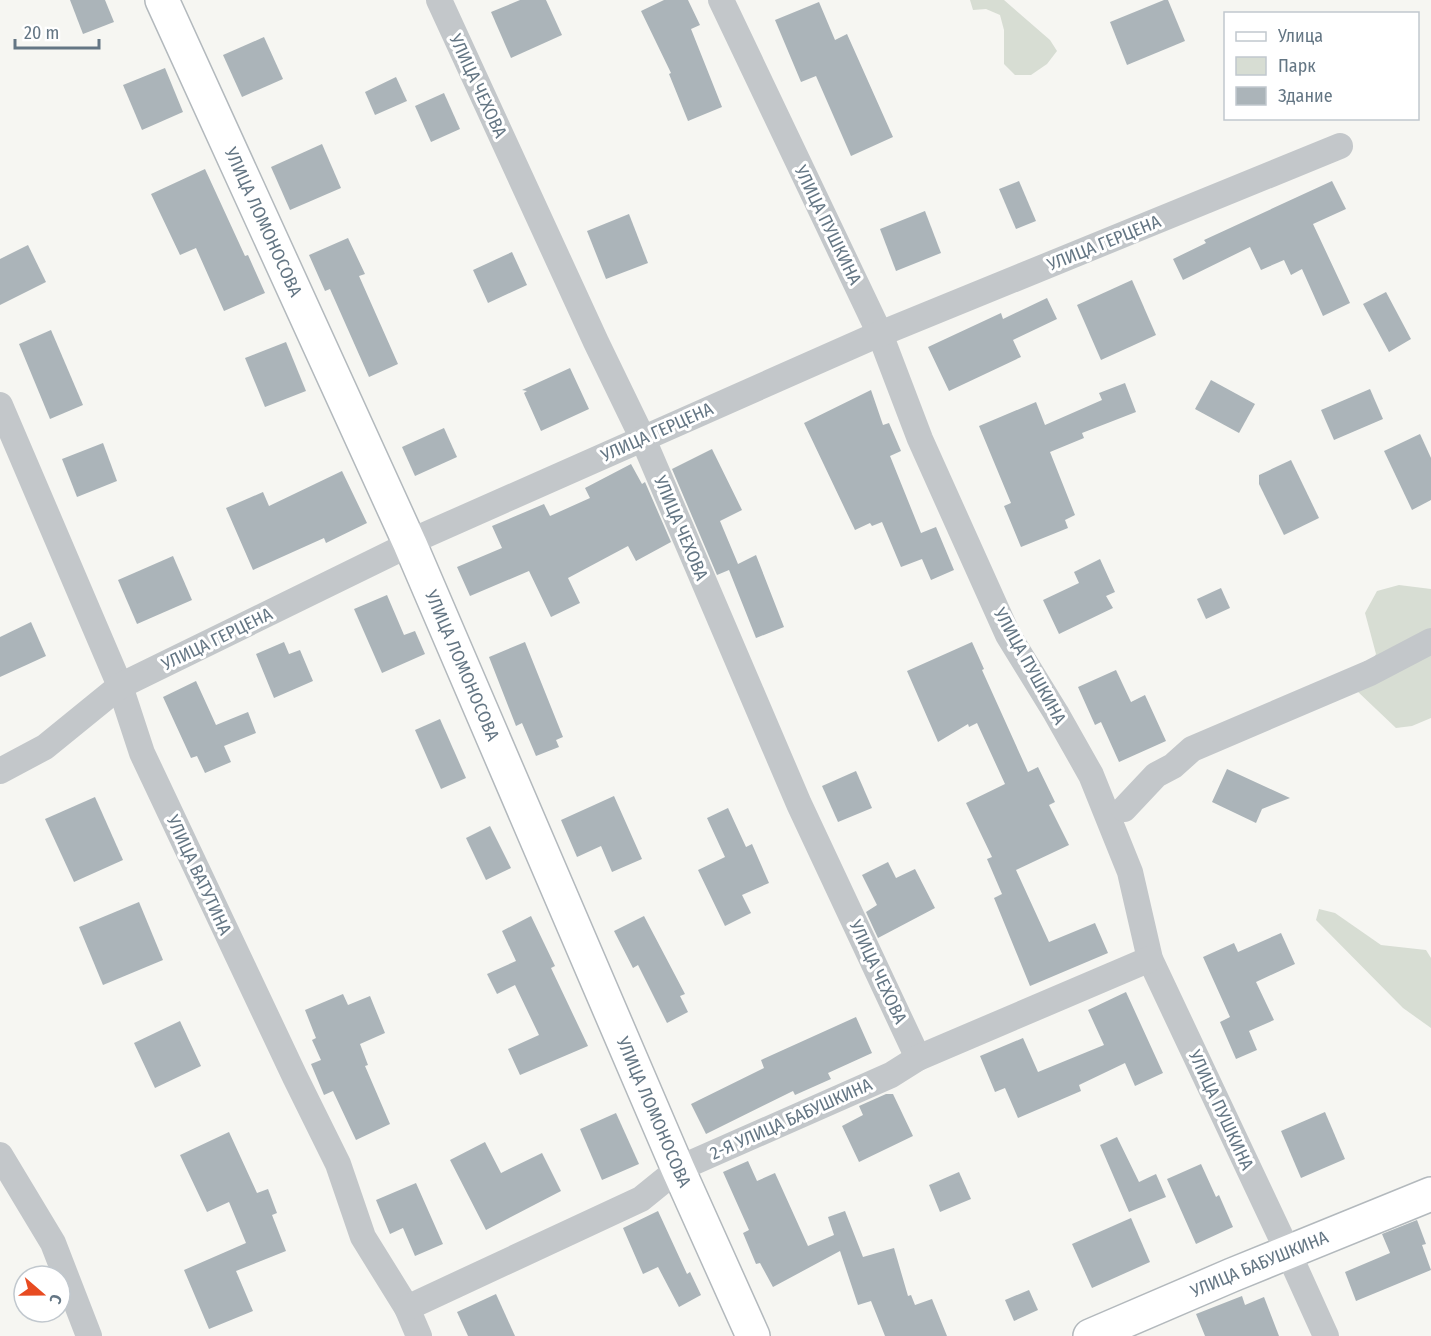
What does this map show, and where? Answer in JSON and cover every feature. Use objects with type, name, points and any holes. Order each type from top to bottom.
[{"type":"street","name":"УЛИЦА ЛОМОНОСОВА","points":[[162,0],[410,544],[678,1168],[753,1336]]},
{"type":"street","name":"УЛИЦА ЧЕХОВА","points":[[439,0],[643,439],[799,804],[918,1058]]},
{"type":"street","name":"УЛИЦА ПУШКИНА","points":[[721,0],[880,334],[920,439],[1008,635],[1091,775],[1130,872],[1150,959],[1326,1336]]},
{"type":"street","name":"УЛИЦА ГЕРЦЕНА","points":[[0,771],[45,747],[120,686],[423,536],[880,334],[1340,146]]},
{"type":"street","name":"УЛИЦА ВАТУТИНА","points":[[0,405],[120,686],[142,753],[338,1164],[363,1237],[407,1308],[419,1336]]},
{"type":"street","points":[[1124,809],[1156,776],[1173,766],[1192,749],[1370,673],[1431,641]]},
{"type":"street","name":"2-Я УЛИЦА БАБУШКИНА","points":[[407,1308],[641,1199],[678,1168],[891,1075],[918,1058],[1150,959]]},
{"type":"street","points":[[0,1155],[53,1243],[89,1336]]},
{"type":"street","name":"УЛИЦА БАБУШКИНА","points":[[1090,1336],[1431,1194]]},
{"type":"green space","points":[[970,0],[1004,0],[1050,40],[1057,51],[1047,64],[1031,75],[1015,75],[1004,64],[1004,30],[1000,15],[986,9],[973,10]]},
{"type":"green space","points":[[1399,585],[1431,589],[1431,718],[1412,726],[1396,728],[1356,690],[1376,654],[1365,613],[1377,591]]},
{"type":"green space","points":[[1319,909],[1335,913],[1381,945],[1426,950],[1431,958],[1431,1028],[1403,1008],[1316,920]]},
{"type":"building","points":[[70,0],[105,0],[114,22],[83,34]]},
{"type":"building","points":[[520,0],[546,0],[562,35],[511,58],[491,12]]},
{"type":"building","points":[[664,0],[688,0],[700,25],[691,29],[722,107],[688,121],[669,74],[671,73],[641,11]]},
{"type":"building","points":[[1168,0],[1185,41],[1127,65],[1110,22]]},
{"type":"building","points":[[819,2],[835,40],[847,34],[893,137],[851,156],[816,76],[801,82],[775,20]]},
{"type":"building","points":[[264,37],[283,79],[242,97],[223,55]]},
{"type":"building","points":[[165,68],[183,112],[142,130],[123,85]]},
{"type":"building","points":[[396,77],[407,101],[375,115],[365,92]]},
{"type":"building","points":[[444,93],[460,129],[431,142],[415,106]]},
{"type":"building","points":[[322,144],[341,188],[290,210],[271,167]]},
{"type":"building","points":[[205,169],[245,256],[248,255],[265,293],[224,311],[196,248],[180,255],[151,194]]},
{"type":"building","points":[[1019,181],[1036,221],[1016,229],[999,189]]},
{"type":"building","points":[[1332,181],[1346,209],[1313,224],[1350,303],[1323,316],[1302,269],[1291,275],[1284,260],[1261,270],[1250,247],[1183,280],[1173,259],[1206,243],[1204,240]]},
{"type":"building","points":[[925,211],[941,253],[896,271],[880,229]]},
{"type":"building","points":[[629,214],[648,263],[606,279],[587,231]]},
{"type":"building","points":[[348,238],[365,274],[359,276],[398,364],[369,377],[330,289],[325,291],[309,255]]},
{"type":"building","points":[[28,245],[46,282],[0,305],[0,259]]},
{"type":"building","points":[[512,252],[527,285],[488,303],[473,270]]},
{"type":"building","points":[[1132,280],[1156,335],[1101,360],[1077,305]]},
{"type":"building","points":[[1386,292],[1411,339],[1389,352],[1363,304]]},
{"type":"building","points":[[1047,298],[1057,319],[1013,340],[1021,357],[949,391],[928,347],[1001,313],[1003,319]]},
{"type":"building","points":[[51,330],[83,405],[50,419],[19,344]]},
{"type":"building","points":[[286,342],[306,391],[265,407],[245,358]]},
{"type":"building","points":[[570,368],[589,409],[541,431],[524,393],[527,391],[522,390]]},
{"type":"building","points":[[1211,380],[1255,404],[1239,433],[1195,409]]},
{"type":"building","points":[[1125,383],[1136,412],[1082,433],[1084,438],[1050,452],[1075,515],[1065,520],[1068,528],[1021,547],[1004,506],[1011,503],[979,426],[1036,402],[1045,425],[1102,400],[1099,393]]},
{"type":"building","points":[[1370,389],[1383,419],[1334,440],[1321,410]]},
{"type":"building","points":[[871,390],[883,425],[889,423],[901,451],[890,456],[921,533],[936,527],[954,570],[931,580],[922,559],[901,567],[882,522],[872,526],[870,523],[855,530],[804,423]]},
{"type":"building","points":[[444,428],[457,457],[415,476],[402,447]]},
{"type":"building","points":[[1420,434],[1431,458],[1431,500],[1412,510],[1384,451]]},
{"type":"building","points":[[103,443],[117,481],[77,497],[62,459]]},
{"type":"building","points":[[712,449],[742,510],[720,521],[738,564],[756,555],[784,627],[756,638],[729,570],[717,575],[672,469]]},
{"type":"building","points":[[1291,460],[1319,518],[1284,535],[1259,484],[1259,475]]},
{"type":"building","points":[[631,464],[642,484],[645,482],[671,542],[636,561],[628,546],[568,578],[580,603],[551,617],[529,571],[470,596],[457,567],[502,548],[492,526],[544,504],[550,516],[590,498],[585,488]]},
{"type":"building","points":[[342,471],[367,523],[326,543],[324,538],[253,570],[226,508],[263,492],[269,506]]},
{"type":"building","points":[[173,556],[192,600],[137,624],[118,580]]},
{"type":"building","points":[[1100,559],[1115,592],[1106,596],[1113,608],[1059,634],[1043,600],[1079,583],[1074,572]]},
{"type":"building","points":[[1221,588],[1230,608],[1206,619],[1197,599]]},
{"type":"building","points":[[387,595],[404,635],[415,631],[425,654],[382,673],[354,609]]},
{"type":"building","points":[[31,622],[46,656],[0,677],[0,637]]},
{"type":"building","points":[[284,642],[289,654],[300,650],[313,681],[274,698],[256,654]]},
{"type":"building","points":[[525,642],[563,737],[556,740],[559,747],[536,756],[522,723],[516,726],[489,657]]},
{"type":"building","points":[[972,642],[984,669],[982,670],[1028,772],[1038,767],[1055,802],[1049,805],[1069,845],[1016,870],[1049,942],[1095,923],[1108,953],[1030,986],[994,898],[1002,894],[987,859],[992,857],[966,803],[1005,784],[977,723],[969,727],[968,724],[938,742],[907,671]]},
{"type":"building","points":[[1116,670],[1131,702],[1145,695],[1166,741],[1119,762],[1101,722],[1095,725],[1078,687]]},
{"type":"building","points":[[196,681],[216,725],[248,712],[256,733],[224,746],[231,762],[205,773],[197,756],[191,758],[163,697]]},
{"type":"building","points":[[440,719],[466,778],[441,789],[415,730]]},
{"type":"building","points":[[1227,769],[1290,798],[1262,809],[1256,823],[1212,802]]},
{"type":"building","points":[[856,771],[872,808],[838,822],[822,786]]},
{"type":"building","points":[[614,796],[642,859],[612,872],[601,846],[577,857],[561,820]]},
{"type":"building","points":[[95,797],[123,860],[74,882],[45,819]]},
{"type":"building","points":[[728,808],[746,847],[752,844],[769,883],[742,895],[751,913],[725,926],[698,870],[725,857],[707,818]]},
{"type":"building","points":[[490,826],[511,868],[486,880],[466,838]]},
{"type":"building","points":[[888,862],[896,878],[915,869],[935,908],[878,938],[866,912],[877,905],[862,875]]},
{"type":"building","points":[[139,902],[163,960],[103,985],[79,927]]},
{"type":"building","points":[[531,916],[555,966],[551,968],[588,1046],[520,1075],[508,1049],[539,1035],[515,985],[497,994],[487,974],[516,961],[502,931]]},
{"type":"building","points":[[644,916],[685,994],[680,996],[688,1012],[667,1023],[638,965],[633,968],[614,931]]},
{"type":"building","points":[[1281,933],[1295,964],[1256,982],[1274,1020],[1249,1031],[1257,1050],[1236,1059],[1220,1022],[1230,1017],[1203,957],[1234,943],[1238,952]]},
{"type":"building","points":[[1126,992],[1163,1073],[1135,1086],[1125,1063],[1079,1085],[1081,1091],[1018,1118],[1005,1088],[995,1092],[980,1056],[1023,1038],[1038,1072],[1104,1045],[1088,1010]]},
{"type":"building","points":[[343,994],[348,1005],[370,996],[385,1033],[360,1044],[368,1065],[365,1066],[390,1124],[356,1140],[333,1091],[324,1095],[311,1064],[321,1060],[312,1040],[316,1038],[305,1010]]},
{"type":"building","points":[[856,1017],[872,1053],[828,1073],[831,1079],[795,1095],[793,1091],[706,1134],[691,1104],[764,1068],[761,1060]]},
{"type":"building","points":[[180,1021],[201,1066],[155,1088],[134,1043]]},
{"type":"building","points":[[886,1094],[893,1094],[913,1136],[859,1162],[842,1126],[863,1115],[859,1106]]},
{"type":"building","points":[[1325,1112],[1345,1159],[1301,1178],[1281,1131]]},
{"type":"building","points":[[616,1113],[639,1164],[602,1180],[580,1129]]},
{"type":"building","points":[[229,1132],[257,1193],[268,1189],[277,1213],[272,1215],[286,1251],[236,1271],[253,1311],[209,1329],[184,1270],[246,1243],[229,1202],[207,1212],[180,1155]]},
{"type":"building","points":[[1117,1137],[1139,1182],[1156,1174],[1166,1197],[1129,1212],[1100,1145]]},
{"type":"building","points":[[485,1142],[501,1173],[542,1153],[561,1191],[486,1230],[450,1160]]},
{"type":"building","points":[[748,1161],[757,1181],[775,1173],[808,1246],[834,1235],[828,1217],[845,1211],[863,1257],[894,1248],[908,1296],[911,1295],[915,1305],[932,1299],[947,1336],[885,1336],[871,1301],[858,1305],[840,1251],[773,1287],[760,1263],[756,1264],[743,1233],[749,1230],[723,1172]]},
{"type":"building","points":[[1201,1164],[1216,1197],[1219,1195],[1233,1227],[1196,1244],[1167,1179]]},
{"type":"building","points":[[959,1172],[971,1199],[940,1212],[929,1185]]},
{"type":"building","points":[[416,1183],[443,1244],[415,1256],[403,1228],[390,1234],[376,1200]]},
{"type":"building","points":[[658,1211],[687,1274],[690,1272],[701,1295],[679,1307],[658,1267],[643,1274],[623,1228]]},
{"type":"building","points":[[1131,1218],[1150,1262],[1092,1288],[1072,1244]]},
{"type":"building","points":[[1417,1220],[1426,1244],[1422,1245],[1431,1270],[1356,1301],[1345,1272],[1390,1253],[1382,1234]]},
{"type":"building","points":[[1029,1290],[1038,1310],[1014,1321],[1005,1300]]},
{"type":"building","points":[[496,1294],[515,1336],[468,1336],[457,1312]]},
{"type":"building","points":[[1242,1296],[1245,1305],[1264,1297],[1279,1336],[1205,1336],[1196,1314]]}]
